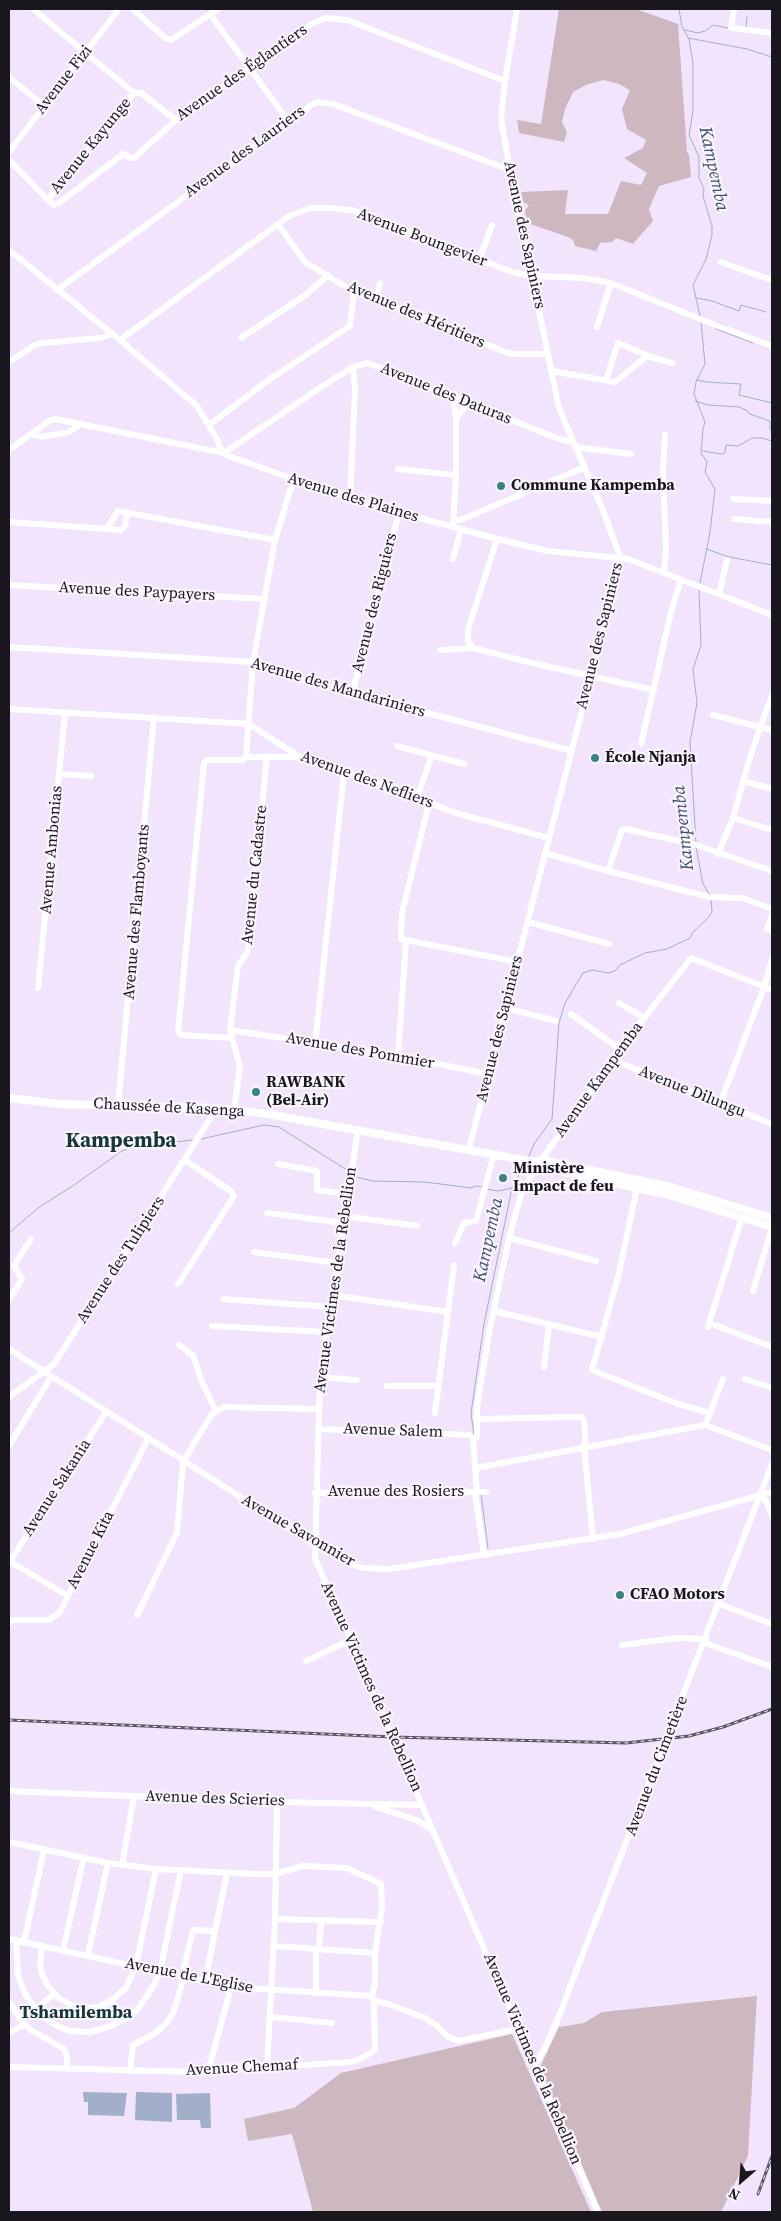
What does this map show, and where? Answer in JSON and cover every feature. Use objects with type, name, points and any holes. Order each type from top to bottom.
[{"type":"main road","name":"Chaussée de Kasenga","points":[[9,1098],[58,1104],[234,1110],[534,1162],[670,1191],[772,1218]]},
{"type":"main road","name":"Chaussée de Kasenga","points":[[534,1162],[637,1188],[670,1191],[772,1226]]},
{"type":"street","points":[[34,9],[134,93],[141,93],[176,120]]},
{"type":"street","name":"Avenue Fizi","points":[[9,152],[119,9]]},
{"type":"street","points":[[133,9],[168,40],[177,38],[218,9]]},
{"type":"street","name":"Avenue des Sapiniers","points":[[469,1150],[621,558],[562,417],[510,170],[501,119],[505,81],[517,9]]},
{"type":"street","points":[[734,9],[730,26],[772,33]]},
{"type":"street","points":[[210,14],[288,122]]},
{"type":"street","name":"Avenue des Églantiers","points":[[48,199],[52,204],[59,204],[123,154],[134,158],[176,120],[313,23],[331,18],[347,20],[366,26],[505,81]]},
{"type":"street","points":[[9,77],[44,106]]},
{"type":"street","name":"Avenue Kayunge","points":[[48,199],[134,93]]},
{"type":"street","name":"Avenue des Lauriers","points":[[57,290],[313,103],[323,102],[510,170]]},
{"type":"street","points":[[9,160],[48,199]]},
{"type":"street","name":"Avenue Boungevier","points":[[120,340],[289,216],[310,208],[356,211],[512,272],[532,276],[584,278],[611,282],[772,346]]},
{"type":"street","name":"Avenue des Héritiers","points":[[278,224],[302,259],[354,292],[376,299],[505,352],[531,355],[548,354]]},
{"type":"street","points":[[480,260],[492,225]]},
{"type":"street","points":[[11,254],[113,334],[197,406],[224,453]]},
{"type":"street","points":[[720,262],[772,280]]},
{"type":"street","points":[[241,338],[307,294],[328,275]]},
{"type":"street","points":[[596,327],[611,282]]},
{"type":"street","points":[[376,299],[380,283]]},
{"type":"street","points":[[209,424],[270,379],[350,326],[354,292]]},
{"type":"street","points":[[9,362],[42,342],[100,338],[113,334]]},
{"type":"street","points":[[606,380],[618,343],[672,363]]},
{"type":"street","points":[[551,371],[564,371],[615,382],[649,356]]},
{"type":"street","name":"Avenue des Daturas","points":[[224,453],[353,368],[362,364],[374,364],[574,445],[631,454]]},
{"type":"street","points":[[350,500],[353,368]]},
{"type":"street","points":[[453,397],[456,418],[456,475],[453,524],[584,467]]},
{"type":"street","points":[[456,418],[468,403]]},
{"type":"street","name":"Avenue des Plaines","points":[[9,450],[52,419],[224,453],[293,481],[350,500],[453,524],[461,529],[497,539],[548,551],[621,558],[636,562],[772,615]]},
{"type":"street","points":[[31,434],[41,437],[69,432],[81,424]]},
{"type":"street","points":[[664,572],[666,549],[663,472],[665,435]]},
{"type":"street","points":[[398,469],[456,475]]},
{"type":"street","points":[[246,756],[253,662],[275,540],[293,481]]},
{"type":"street","points":[[733,499],[772,500]]},
{"type":"street","points":[[106,528],[116,512],[275,540]]},
{"type":"street","name":"Avenue des Riguiers","points":[[352,694],[398,512]]},
{"type":"street","points":[[9,522],[124,528],[127,513]]},
{"type":"street","points":[[734,519],[772,522]]},
{"type":"street","points":[[453,559],[461,529]]},
{"type":"street","points":[[473,648],[468,642],[468,630],[497,539]]},
{"type":"street","points":[[718,594],[727,560]]},
{"type":"street","points":[[641,744],[672,608],[682,580]]},
{"type":"street","name":"Avenue des Paypayers","points":[[9,586],[265,599]]},
{"type":"street","name":"Avenue des Mandariniers","points":[[9,647],[253,662],[301,680],[572,751]]},
{"type":"street","points":[[440,650],[473,648],[654,690]]},
{"type":"street","points":[[718,854],[733,818],[760,726],[772,695]]},
{"type":"street","name":"Avenue des Nefliers","points":[[9,708],[248,724],[301,758],[456,813],[549,838]]},
{"type":"street","name":"Avenue Ambonias","points":[[38,988],[65,712]]},
{"type":"street","points":[[713,715],[772,730]]},
{"type":"street","name":"Avenue des Flamboyants","points":[[118,1106],[154,717]]},
{"type":"street","points":[[397,746],[464,764]]},
{"type":"street","points":[[417,798],[432,755]]},
{"type":"street","points":[[232,1038],[182,1035],[178,1032],[204,763],[207,760],[242,760],[246,756],[301,758]]},
{"type":"street","name":"Avenue du Cadastre","points":[[234,1110],[240,1067],[230,1030],[238,966],[248,951],[267,756]]},
{"type":"street","points":[[315,1044],[344,773]]},
{"type":"street","points":[[60,774],[91,776]]},
{"type":"street","points":[[743,781],[772,790]]},
{"type":"street","points":[[429,803],[402,913],[400,937],[406,941],[517,962]]},
{"type":"street","points":[[733,818],[772,830]]},
{"type":"street","points":[[608,871],[624,829],[696,845],[772,871]]},
{"type":"street","points":[[545,853],[709,897],[743,898],[772,910]]},
{"type":"street","points":[[772,914],[767,929],[772,931]]},
{"type":"street","points":[[528,922],[609,944]]},
{"type":"street","points":[[398,1056],[406,941]]},
{"type":"street","name":"Avenue Kampemba","points":[[484,1555],[478,1468],[473,1438],[494,1312],[509,1238],[522,1191],[534,1162],[691,958],[764,987]]},
{"type":"street","points":[[720,1104],[764,987],[772,959]]},
{"type":"street","points":[[764,987],[772,990]]},
{"type":"street","points":[[619,1003],[645,1018]]},
{"type":"street","points":[[506,1008],[556,1021]]},
{"type":"street","points":[[571,1014],[620,1049]]},
{"type":"street","name":"Avenue des Pommier","points":[[230,1030],[398,1056],[488,1074]]},
{"type":"street","name":"Avenue Dilungu","points":[[613,1060],[772,1124]]},
{"type":"street","name":"Avenue des Tulipiers","points":[[9,1397],[54,1364],[217,1108]]},
{"type":"street","name":"Avenue Victimes de la Rebellion","points":[[358,1130],[320,1377],[315,1558],[598,2212]]},
{"type":"street","points":[[455,1244],[464,1223],[476,1221],[494,1154]]},
{"type":"street","points":[[178,1284],[234,1196],[232,1192],[185,1160]]},
{"type":"street","points":[[278,1164],[317,1171],[317,1190],[347,1194]]},
{"type":"street","points":[[637,1188],[619,1273],[592,1369],[596,1373],[678,1404],[710,1413]]},
{"type":"street","points":[[267,1213],[417,1226]]},
{"type":"street","points":[[708,1327],[742,1217]]},
{"type":"street","points":[[752,1292],[772,1226]]},
{"type":"street","points":[[509,1238],[596,1261]]},
{"type":"street","points":[[9,1300],[22,1279],[14,1266],[31,1239]]},
{"type":"street","points":[[254,1252],[337,1263]]},
{"type":"street","points":[[435,1413],[454,1265]]},
{"type":"street","points":[[332,1295],[448,1312]]},
{"type":"street","points":[[223,1299],[330,1307]]},
{"type":"street","points":[[494,1312],[602,1337]]},
{"type":"street","points":[[544,1367],[549,1325]]},
{"type":"street","points":[[716,1325],[772,1347]]},
{"type":"street","points":[[212,1326],[327,1332]]},
{"type":"street","points":[[179,1346],[193,1355],[202,1382],[216,1411]]},
{"type":"street","name":"Avenue Savonnier","points":[[9,1349],[183,1462],[314,1544],[353,1565],[380,1570],[593,1539],[649,1528],[772,1492]]},
{"type":"street","points":[[9,1446],[51,1377]]},
{"type":"street","points":[[320,1377],[357,1380]]},
{"type":"street","points":[[745,1379],[772,1388]]},
{"type":"street","points":[[705,1425],[723,1380]]},
{"type":"street","points":[[387,1386],[438,1386]]},
{"type":"street","points":[[137,1615],[177,1533],[183,1462],[216,1411],[228,1407],[318,1409]]},
{"type":"street","name":"Avenue Sakania","points":[[9,1562],[106,1412]]},
{"type":"street","points":[[476,1420],[581,1417],[584,1420],[593,1539]]},
{"type":"street","points":[[478,1468],[585,1446],[705,1425],[772,1450]]},
{"type":"street","name":"Avenue Salem","points":[[318,1429],[473,1438]]},
{"type":"street","name":"Avenue Kita","points":[[9,1622],[13,1620],[49,1620],[60,1612],[148,1439]]},
{"type":"street","name":"Avenue du Cimetière","points":[[534,2065],[557,2021],[720,1604],[772,1464]]},
{"type":"street","name":"Avenue des Rosiers","points":[[316,1493],[480,1492]]},
{"type":"street","points":[[762,1495],[772,1515]]},
{"type":"street","points":[[9,1562],[68,1596]]},
{"type":"street","points":[[720,1604],[772,1624]]},
{"type":"street","points":[[622,1645],[678,1638],[705,1641],[772,1667]]},
{"type":"street","points":[[306,1661],[350,1640]]},
{"type":"street","name":"Avenue des Scieries","points":[[9,1791],[277,1802],[422,1805]]},
{"type":"street","points":[[122,1865],[134,1796]]},
{"type":"street","points":[[267,2067],[274,1946],[277,1802]]},
{"type":"street","points":[[367,1805],[416,1820],[434,1831]]},
{"type":"street","points":[[9,1842],[122,1865],[227,1873],[274,1874]]},
{"type":"street","points":[[24,1942],[44,1850]]},
{"type":"street","points":[[64,1950],[84,1857]]},
{"type":"street","points":[[88,1955],[108,1863]]},
{"type":"street","name":"Avenue Chemaf","points":[[9,2066],[208,2072],[351,2062],[375,2050],[372,1998],[375,1982],[375,1953],[382,1907],[381,1884],[353,1870],[303,1866],[274,1874]]},
{"type":"street","points":[[42,1946],[40,1963],[42,1974],[54,1994],[60,2000],[77,2008],[99,2007],[122,1992],[136,1966],[156,1868]]},
{"type":"street","points":[[12,1939],[18,1975],[24,1992],[34,2010],[48,2021],[69,2031],[100,2030],[116,2024],[138,2009],[151,1991],[160,1971],[181,1870]]},
{"type":"street","points":[[205,1981],[227,1873]]},
{"type":"street","points":[[275,1919],[380,1922]]},
{"type":"street","points":[[316,1993],[321,1920]]},
{"type":"street","points":[[130,2071],[132,2045],[154,2034],[166,2024],[174,2011],[193,1930],[215,1931]]},
{"type":"street","name":"Avenue de L'Eglise","points":[[12,1939],[231,1987],[372,1998],[425,2018],[438,2026],[447,2036],[455,2040],[518,2029]]},
{"type":"street","points":[[274,1946],[375,1953]]},
{"type":"street","points":[[208,2072],[231,1987]]},
{"type":"street","points":[[20,2019],[54,1994]]},
{"type":"street","points":[[9,2003],[25,2024],[37,2034],[64,2049],[68,2056],[67,2068]]},
{"type":"street","points":[[270,2017],[332,2023]]},
{"type":"street","points":[[9,2032],[25,2024]]},
{"type":"shaded area","points":[[559,9],[636,9],[678,24],[687,152],[689,155],[691,177],[659,186],[649,209],[653,221],[633,244],[616,238],[612,242],[600,243],[596,251],[575,246],[573,240],[568,237],[527,223],[525,211],[529,205],[523,202],[521,192],[568,190],[565,214],[608,214],[621,181],[641,185],[647,173],[624,158],[643,148],[646,140],[627,129],[622,109],[630,90],[619,84],[603,80],[586,85],[573,92],[565,109],[562,122],[567,132],[564,142],[519,133],[517,120],[541,124]]},
{"type":"shaded area","points":[[757,1996],[748,2156],[721,2212],[602,2212],[540,2067],[559,2027],[584,2023],[602,2012]]},
{"type":"shaded area","points":[[512,2034],[591,2212],[313,2212],[292,2134],[248,2141],[244,2119],[294,2108],[341,2073]]},
{"type":"water","points":[[83,2092],[127,2093],[124,2116],[88,2115],[88,2102],[84,2102]]},
{"type":"water","points":[[136,2092],[172,2093],[172,2122],[135,2120]]},
{"type":"water","points":[[210,2093],[211,2128],[201,2128],[200,2120],[177,2120],[176,2094]]},
{"type":"waterway","name":"Kampemba","points":[[679,9],[682,27],[689,39],[693,63],[693,111],[689,135],[699,157],[699,178],[704,189],[703,196],[712,226],[712,235],[706,259],[693,285],[700,316]]},
{"type":"waterway","points":[[746,28],[747,17]]},
{"type":"waterway","points":[[685,30],[698,33],[705,31],[713,25],[728,28]]},
{"type":"waterway","points":[[688,38],[747,49],[772,57]]},
{"type":"waterway","points":[[697,298],[712,301],[739,311],[741,305],[766,312]]},
{"type":"waterway","name":"Kampemba","points":[[700,583],[710,532],[715,489],[705,472],[707,462],[701,453],[705,422],[694,394],[696,382],[705,364],[701,322]]},
{"type":"waterway","points":[[718,323],[726,326]]},
{"type":"waterway","points":[[716,329],[753,343]]},
{"type":"waterway","points":[[697,380],[741,384],[739,395],[772,403]]},
{"type":"waterway","points":[[695,401],[708,405],[739,407],[750,414],[770,421],[770,430]]},
{"type":"waterway","points":[[703,451],[725,453],[726,445],[738,446],[752,438],[772,441]]},
{"type":"waterway","points":[[706,549],[729,557],[772,565]]},
{"type":"waterway","name":"Kampemba","points":[[696,843],[690,742],[697,703],[693,669],[701,645],[699,590]]},
{"type":"waterway","name":"Kampemba","points":[[696,847],[703,884],[710,895]]},
{"type":"waterway","name":"Kampemba","points":[[528,1158],[534,1144],[552,1119],[559,1023],[565,1003],[583,973],[592,970],[608,973],[615,971],[620,965],[645,953],[667,949],[690,938],[693,932],[709,917],[712,911],[711,899]]},
{"type":"waterway","points":[[201,1139],[264,1125],[279,1127],[350,1172]]},
{"type":"waterway","points":[[9,1233],[38,1208],[122,1151],[132,1147],[192,1140]]},
{"type":"waterway","name":"Kampemba","points":[[474,1435],[471,1413],[484,1324],[512,1188],[525,1164]]},
{"type":"waterway","points":[[353,1174],[356,1177],[373,1181],[425,1182],[471,1188],[476,1186],[483,1187]]},
{"type":"waterway","points":[[486,1189],[498,1191],[512,1188]]},
{"type":"waterway","name":"Kampemba","points":[[481,1494],[488,1548]]},
{"type":"railway","points":[[9,1720],[393,1737],[626,1743],[689,1736],[723,1727],[772,1709]]},
{"type":"railway","points":[[758,2194],[772,2156]]},
{"type":"place","name":"Commune Kampemba","points":[[501,486]]},
{"type":"place","name":"École Njanja","points":[[595,758]]},
{"type":"place","name":"RAWBANK (Bel-Air)","points":[[256,1092]]},
{"type":"place","name":"Ministère Impact de feu","points":[[503,1178]]},
{"type":"place","name":"CFAO Motors","points":[[620,1595]]},
{"type":"district","name":"Kampemba","points":[[121,1142]]},
{"type":"district","name":"Tshamilemba","points":[[76,2013]]}]
